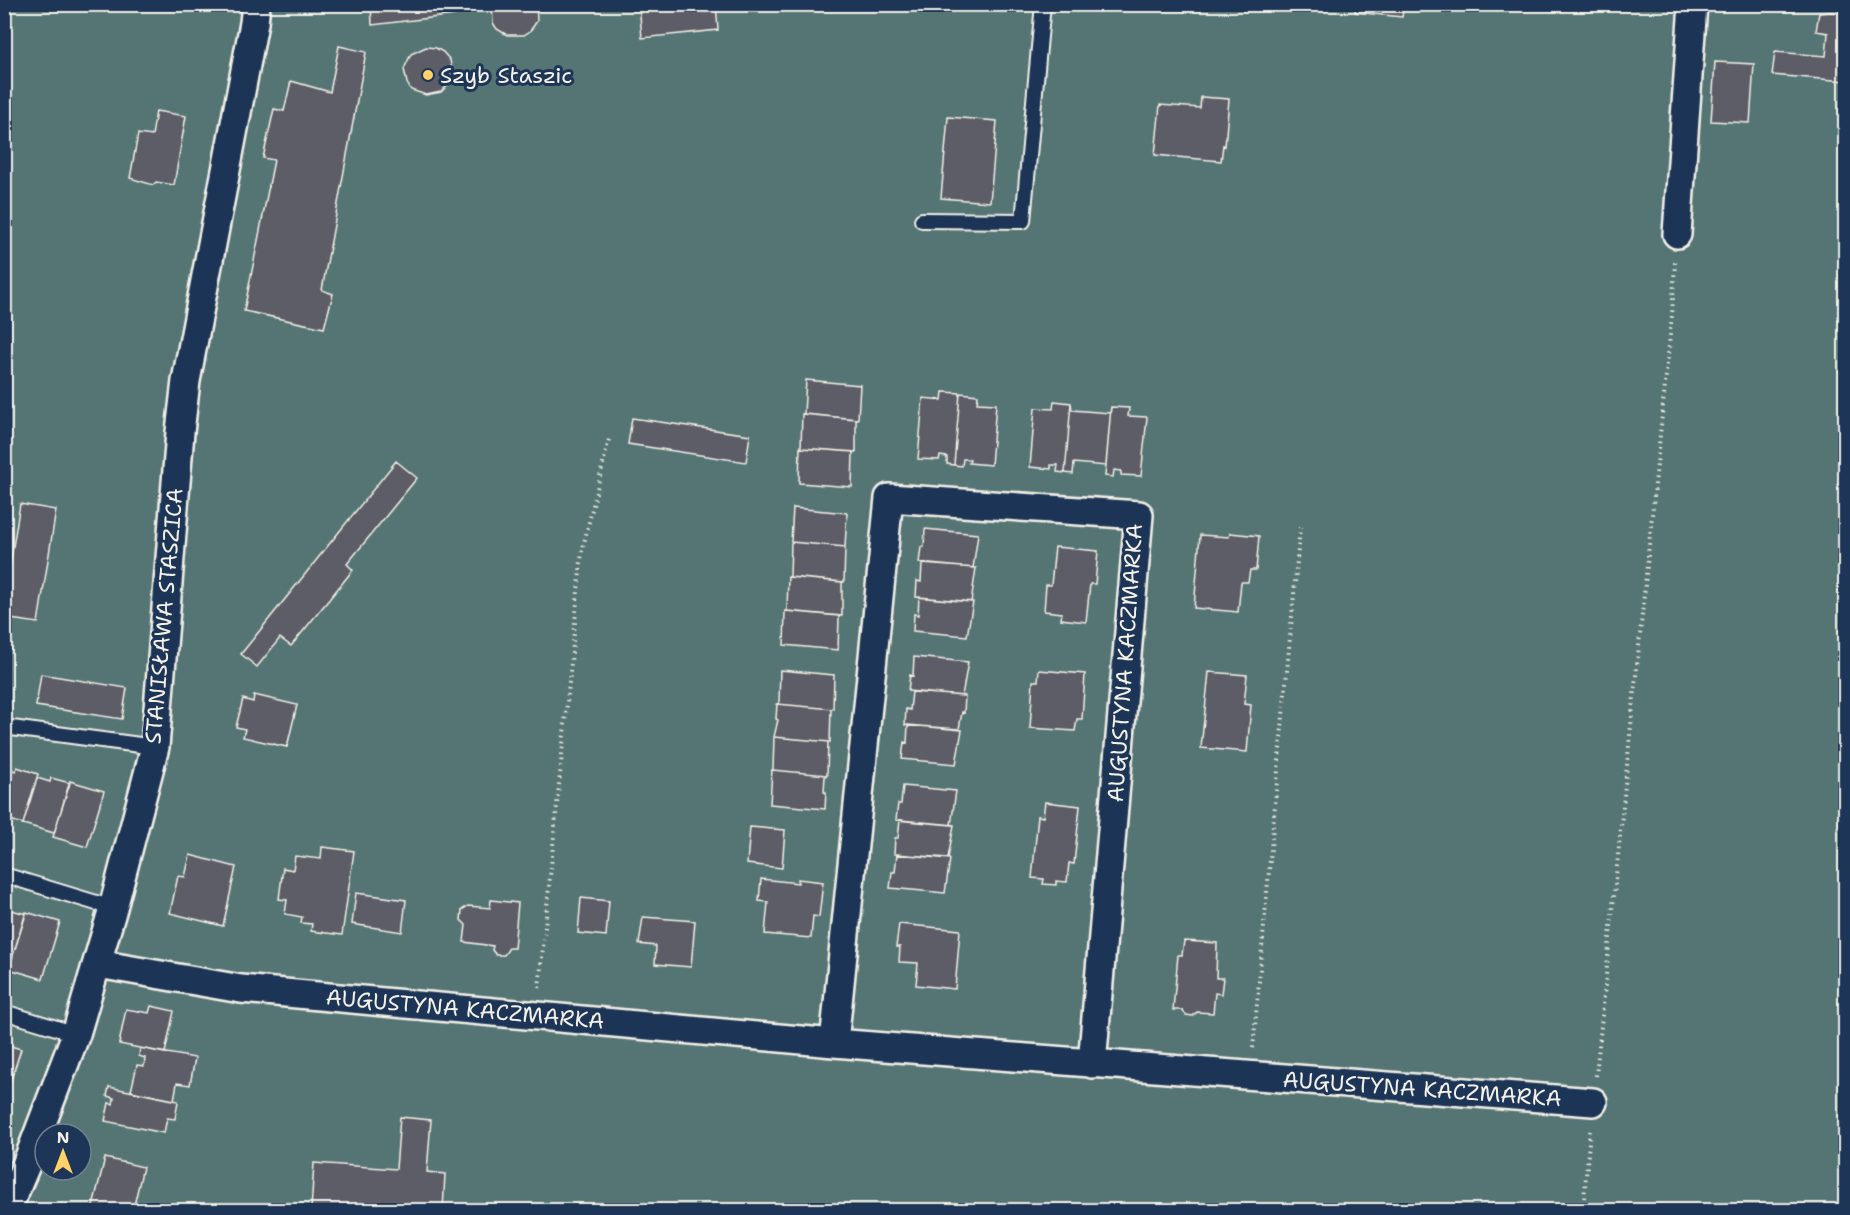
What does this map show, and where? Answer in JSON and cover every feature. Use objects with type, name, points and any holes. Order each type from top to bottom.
[{"type":"street","name":"STANISŁAWA STASZICA","points":[[7,1210],[76,1034],[114,908],[154,747],[186,381],[254,23],[255,4]]},
{"type":"street","points":[[1677,234],[1693,4]]},
{"type":"street","name":"AUGUSTYNA KACZMARKA","points":[[834,1043],[889,498],[1139,515],[1092,1064]]},
{"type":"street","name":"AUGUSTYNA KACZMARKA","points":[[98,964],[241,989],[834,1043],[1593,1102]]},
{"type":"lane","points":[[922,220],[1023,221],[1043,4]]},
{"type":"lane","points":[[4,727],[154,747]]},
{"type":"lane","points":[[4,875],[114,908]]},
{"type":"lane","points":[[4,1012],[76,1034]]},
{"type":"path","points":[[1583,1210],[1672,315],[1677,234]]},
{"type":"path","points":[[536,1015],[582,551],[609,439]]},
{"type":"path","name":"AUGUSTYNA KACZMARKA","points":[[1251,1076],[1300,527]]},
{"type":"green space","points":[[5,5],[1845,5],[1845,1210],[5,1210]]},
{"type":"building","points":[[371,4],[454,4],[455,15],[372,25]]},
{"type":"building","points":[[492,4],[536,4],[537,21],[524,35],[507,35],[497,29],[493,23]]},
{"type":"building","points":[[639,4],[716,4],[718,30],[642,38]]},
{"type":"building","points":[[1356,4],[1404,4],[1402,17],[1355,12]]},
{"type":"building","points":[[1819,13],[1846,13],[1846,81],[1772,75],[1775,52],[1826,56],[1828,33],[1816,31]]},
{"type":"building","points":[[339,46],[366,52],[322,290],[333,294],[324,328],[244,311],[274,160],[263,158],[274,109],[284,111],[291,81],[330,92]]},
{"type":"building","name":"Szyb Staszic","points":[[426,47],[436,48],[443,52],[450,60],[452,70],[451,81],[441,92],[426,95],[411,90],[404,69],[411,54]]},
{"type":"building","points":[[1715,62],[1754,64],[1750,123],[1711,121]]},
{"type":"building","points":[[1201,97],[1229,99],[1225,146],[1223,145],[1221,161],[1155,155],[1160,105],[1200,108]]},
{"type":"building","points":[[156,111],[186,116],[174,185],[156,182],[153,185],[130,178],[138,134],[152,136]]},
{"type":"building","points":[[948,117],[997,121],[990,202],[941,198]]},
{"type":"building","points":[[806,380],[860,385],[858,419],[804,414]]},
{"type":"building","points":[[943,392],[960,393],[954,465],[947,464],[947,457],[940,456],[939,460],[918,459],[923,398],[942,400]]},
{"type":"building","points":[[960,393],[978,395],[977,403],[996,404],[991,465],[969,463],[970,459],[963,459],[962,466],[954,465]]},
{"type":"building","points":[[1054,401],[1071,403],[1065,473],[1057,472],[1058,465],[1051,465],[1051,469],[1030,467],[1035,408],[1053,409]]},
{"type":"building","points":[[1071,403],[1072,410],[1110,413],[1111,407],[1106,466],[1074,463],[1073,474],[1065,473]]},
{"type":"building","points":[[1111,407],[1129,408],[1128,416],[1147,417],[1141,476],[1121,475],[1121,471],[1114,470],[1113,477],[1105,476]]},
{"type":"building","points":[[802,414],[856,419],[856,452],[801,448]]},
{"type":"building","points":[[632,418],[750,435],[746,462],[628,444]]},
{"type":"building","points":[[800,448],[853,452],[852,487],[799,483]]},
{"type":"building","points":[[396,461],[417,478],[347,564],[353,570],[291,646],[280,638],[257,667],[241,654]]},
{"type":"building","points":[[20,504],[56,510],[38,623],[4,618],[4,602]]},
{"type":"building","points":[[793,508],[847,513],[845,547],[791,542]]},
{"type":"building","points":[[925,529],[978,534],[973,568],[919,563],[921,547],[924,547]]},
{"type":"building","points":[[1230,533],[1259,536],[1256,570],[1250,570],[1248,582],[1241,582],[1238,612],[1194,608],[1200,535],[1229,537]]},
{"type":"building","points":[[791,542],[845,547],[844,582],[790,577]]},
{"type":"building","points":[[1055,547],[1098,551],[1095,584],[1090,584],[1086,622],[1061,619],[1062,613],[1044,611],[1046,585],[1051,585]]},
{"type":"building","points":[[922,564],[976,568],[971,602],[916,597],[917,581],[921,582]]},
{"type":"building","points":[[788,577],[842,582],[842,616],[787,611]]},
{"type":"building","points":[[919,597],[973,602],[967,636],[913,631],[914,614],[918,615]]},
{"type":"building","points":[[785,611],[839,616],[838,650],[784,645]]},
{"type":"building","points":[[914,657],[968,662],[962,696],[908,691],[910,675],[913,676]]},
{"type":"building","points":[[780,670],[834,675],[833,709],[777,704],[779,703]]},
{"type":"building","points":[[1039,670],[1085,674],[1082,719],[1077,719],[1075,731],[1030,728],[1033,681],[1038,681]]},
{"type":"building","points":[[1209,672],[1247,675],[1244,704],[1251,705],[1247,752],[1201,748]]},
{"type":"building","points":[[41,674],[127,688],[122,719],[36,706]]},
{"type":"building","points":[[912,692],[965,696],[964,713],[962,712],[959,729],[905,725],[906,709],[910,710]]},
{"type":"building","points":[[254,695],[297,705],[287,747],[243,737],[245,729],[236,727],[243,699],[253,702]]},
{"type":"building","points":[[777,704],[833,709],[831,709],[830,742],[774,737],[778,720],[776,719]]},
{"type":"building","points":[[908,725],[962,730],[956,764],[902,759],[904,742],[907,743]]},
{"type":"building","points":[[774,737],[830,742],[828,742],[827,775],[772,770]]},
{"type":"building","points":[[17,767],[38,774],[23,824],[4,818],[4,768],[16,771]]},
{"type":"building","points":[[772,770],[827,775],[824,792],[826,792],[825,809],[770,804]]},
{"type":"building","points":[[37,778],[50,782],[51,778],[70,783],[54,833],[23,824]]},
{"type":"building","points":[[70,781],[104,791],[87,847],[53,837]]},
{"type":"building","points":[[903,786],[956,791],[951,825],[896,820]]},
{"type":"building","points":[[1045,802],[1080,806],[1074,864],[1069,863],[1067,882],[1056,881],[1056,885],[1043,884],[1044,879],[1032,878],[1038,816],[1043,817]]},
{"type":"building","points":[[900,820],[954,825],[948,858],[894,854]]},
{"type":"building","points":[[750,827],[785,830],[782,868],[747,864]]},
{"type":"building","points":[[322,847],[354,851],[342,935],[311,931],[312,924],[301,923],[302,917],[285,914],[287,900],[279,899],[283,868],[293,870],[295,856],[321,859]]},
{"type":"building","points":[[897,854],[950,859],[945,893],[890,888]]},
{"type":"building","points":[[190,855],[236,867],[223,926],[170,913],[178,876],[185,877]]},
{"type":"building","points":[[761,879],[798,883],[798,879],[823,882],[819,917],[813,916],[811,938],[765,934],[768,902],[759,901]]},
{"type":"building","points":[[356,893],[406,900],[402,932],[352,924]]},
{"type":"building","points":[[581,898],[609,901],[606,936],[578,933]]},
{"type":"building","points":[[491,900],[518,903],[514,948],[509,948],[504,955],[496,955],[492,950],[493,946],[464,942],[466,925],[461,920],[462,910],[468,906],[490,908]]},
{"type":"building","points":[[8,909],[26,914],[10,965],[4,963],[4,913],[6,914]]},
{"type":"building","points":[[26,912],[60,922],[43,979],[9,969]]},
{"type":"building","points":[[643,917],[695,921],[691,967],[655,964],[656,946],[639,944]]},
{"type":"building","points":[[899,924],[960,930],[955,989],[916,985],[918,963],[899,962],[900,947],[896,947]]},
{"type":"building","points":[[1184,941],[1217,943],[1216,978],[1223,978],[1221,994],[1215,993],[1213,1013],[1197,1012],[1193,1016],[1186,1015],[1182,1010],[1173,1010],[1178,955],[1182,955]]},
{"type":"building","points":[[151,1006],[174,1011],[165,1053],[119,1044],[126,1009],[149,1013]]},
{"type":"building","points":[[4,1044],[21,1049],[4,1102]]},
{"type":"building","points":[[140,1048],[195,1058],[190,1085],[177,1083],[174,1100],[131,1091],[137,1065],[144,1066],[145,1058],[139,1056]]},
{"type":"building","points":[[109,1087],[178,1101],[175,1119],[167,1118],[164,1133],[105,1121],[109,1103],[113,1104],[114,1098],[107,1096]]},
{"type":"building","points":[[400,1117],[431,1120],[427,1172],[445,1174],[443,1210],[311,1210],[314,1163],[396,1169]]},
{"type":"building","points":[[105,1158],[143,1167],[133,1210],[92,1210]]},
{"type":"place","name":"Szyb Staszic","points":[[428,75]]}]
